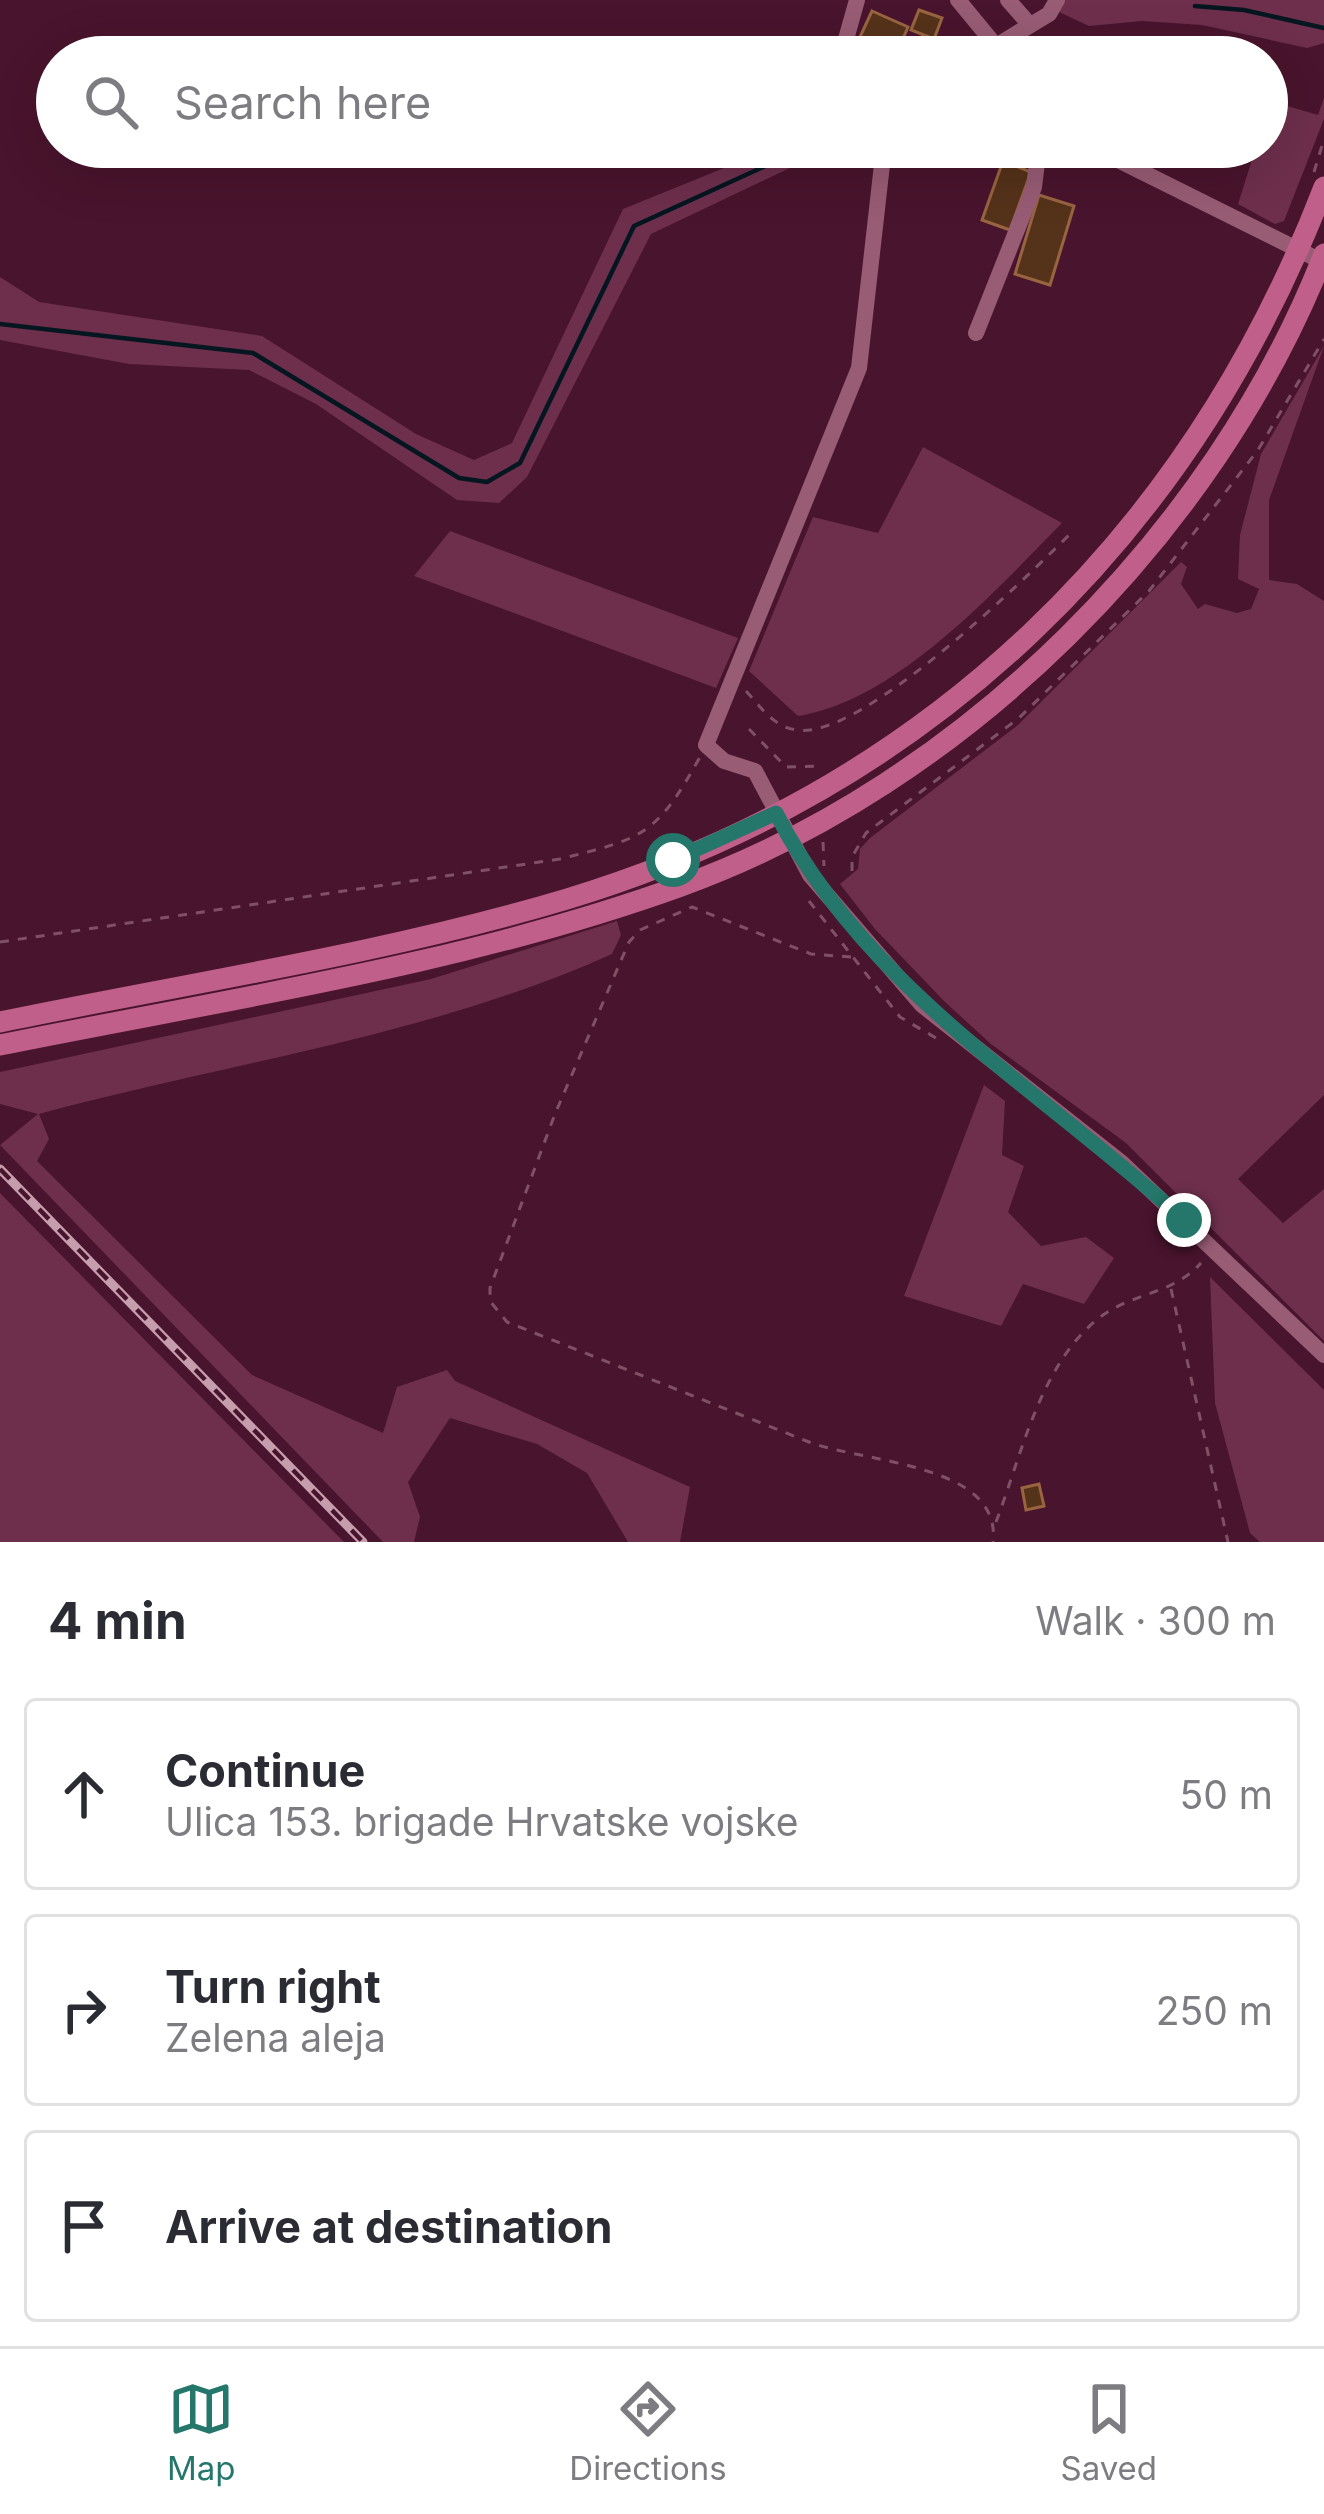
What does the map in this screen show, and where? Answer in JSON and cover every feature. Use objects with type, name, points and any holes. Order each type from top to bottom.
[{"type":"main road","points":[[0,1022],[496,918],[615,883],[776,813],[866,763],[950,705],[1096,570],[1203,432],[1272,312],[1324,187]]},
{"type":"main road","points":[[0,1045],[503,940],[682,886],[789,838],[882,784],[951,734],[1059,642],[1112,587],[1224,442],[1272,362],[1323,257]]},
{"type":"street","points":[[847,36],[857,0]]},
{"type":"street","points":[[958,0],[987,36]]},
{"type":"street","points":[[1008,0],[1030,25]]},
{"type":"street","points":[[1018,36],[1048,14],[1057,0]]},
{"type":"street","points":[[882,168],[860,368],[706,745],[724,761],[755,771],[809,875],[922,1005],[1122,1163],[1324,1354]]},
{"type":"street","points":[[976,333],[1034,187],[1036,168]]},
{"type":"street","points":[[1133,168],[1299,253],[1323,257]]},
{"type":"path","points":[[733,676],[774,722],[799,731],[832,725],[872,702],[994,610],[1074,530]]},
{"type":"path","points":[[749,729],[786,767],[835,763]]},
{"type":"path","points":[[0,942],[560,859],[635,840],[675,802],[706,745]]},
{"type":"path","points":[[850,957],[811,954],[692,907],[640,930],[629,942],[555,1114],[490,1288],[490,1301],[507,1322],[809,1442],[850,1458],[942,1477],[975,1491],[990,1507],[995,1524]]},
{"type":"path","points":[[993,1542],[995,1524],[1062,1358],[1105,1313],[1171,1287],[1214,1248]]},
{"type":"path","points":[[1171,1287],[1228,1542]]},
{"type":"shaded area","points":[[1064,0],[1324,0],[1324,43],[1307,48],[1288,44],[1288,36],[1252,36],[1202,25],[1142,21],[1089,26],[1057,11]]},
{"type":"shaded area","points":[[1324,98],[1324,119],[1284,221],[1275,224],[1238,204],[1249,168],[1288,168],[1288,106],[1318,115]]},
{"type":"shaded area","points":[[724,168],[790,168],[651,234],[527,477],[499,503],[457,500],[316,404],[249,370],[129,364],[0,340],[0,277],[39,302],[262,336],[416,434],[474,460],[512,443],[623,209]]},
{"type":"shaded area","points":[[1324,346],[1269,500],[1269,580],[1297,584],[1324,601],[1324,1095],[1238,1179],[1283,1223],[1324,1189],[1324,1341],[1126,1143],[991,1044],[945,1002],[875,929],[840,884],[858,869],[860,849],[870,838],[1018,725],[1181,562],[1187,567],[1181,584],[1198,609],[1205,604],[1237,613],[1251,609],[1259,589],[1238,579],[1240,535],[1261,454]]},
{"type":"shaded area","points":[[923,447],[1062,523],[975,610],[907,666],[835,706],[798,716],[749,671],[813,517],[878,533]]},
{"type":"shaded area","points":[[450,531],[738,638],[716,688],[414,576]]},
{"type":"shaded area","points":[[617,921],[621,935],[612,954],[473,1006],[39,1114],[49,1139],[37,1161],[252,1375],[383,1433],[397,1387],[447,1370],[455,1381],[690,1487],[680,1542],[628,1542],[587,1473],[537,1444],[450,1418],[408,1482],[420,1517],[414,1542],[383,1542],[0,1145],[38,1114],[0,1104],[0,1072],[431,979]]},
{"type":"shaded area","points":[[984,1085],[1005,1101],[1002,1155],[1024,1166],[1008,1212],[1041,1246],[1086,1237],[1114,1258],[1084,1304],[1023,1284],[1001,1326],[904,1296]]},
{"type":"shaded area","points":[[0,1193],[344,1542],[0,1542]]},
{"type":"shaded area","points":[[1210,1277],[1324,1390],[1324,1542],[1260,1542],[1250,1533],[1215,1403]]},
{"type":"building","points":[[919,10],[942,18],[935,36],[911,30]]},
{"type":"building","points":[[872,11],[908,27],[904,36],[860,36]]},
{"type":"building","points":[[1001,168],[1031,172],[1010,230],[982,220]]},
{"type":"building","points":[[1039,195],[1074,206],[1050,285],[1015,274]]},
{"type":"building","points":[[1039,1484],[1044,1506],[1026,1510],[1022,1488]]},
{"type":"waterway","points":[[1195,6],[1244,10],[1324,28]]},
{"type":"waterway","points":[[0,324],[253,353],[459,478],[487,482],[520,463],[634,226],[761,168]]},
{"type":"railway","points":[[0,1169],[363,1542]]},
{"type":"route","points":[[673,860],[776,813],[809,875],[922,1005],[1122,1163],[1184,1220]]}]
